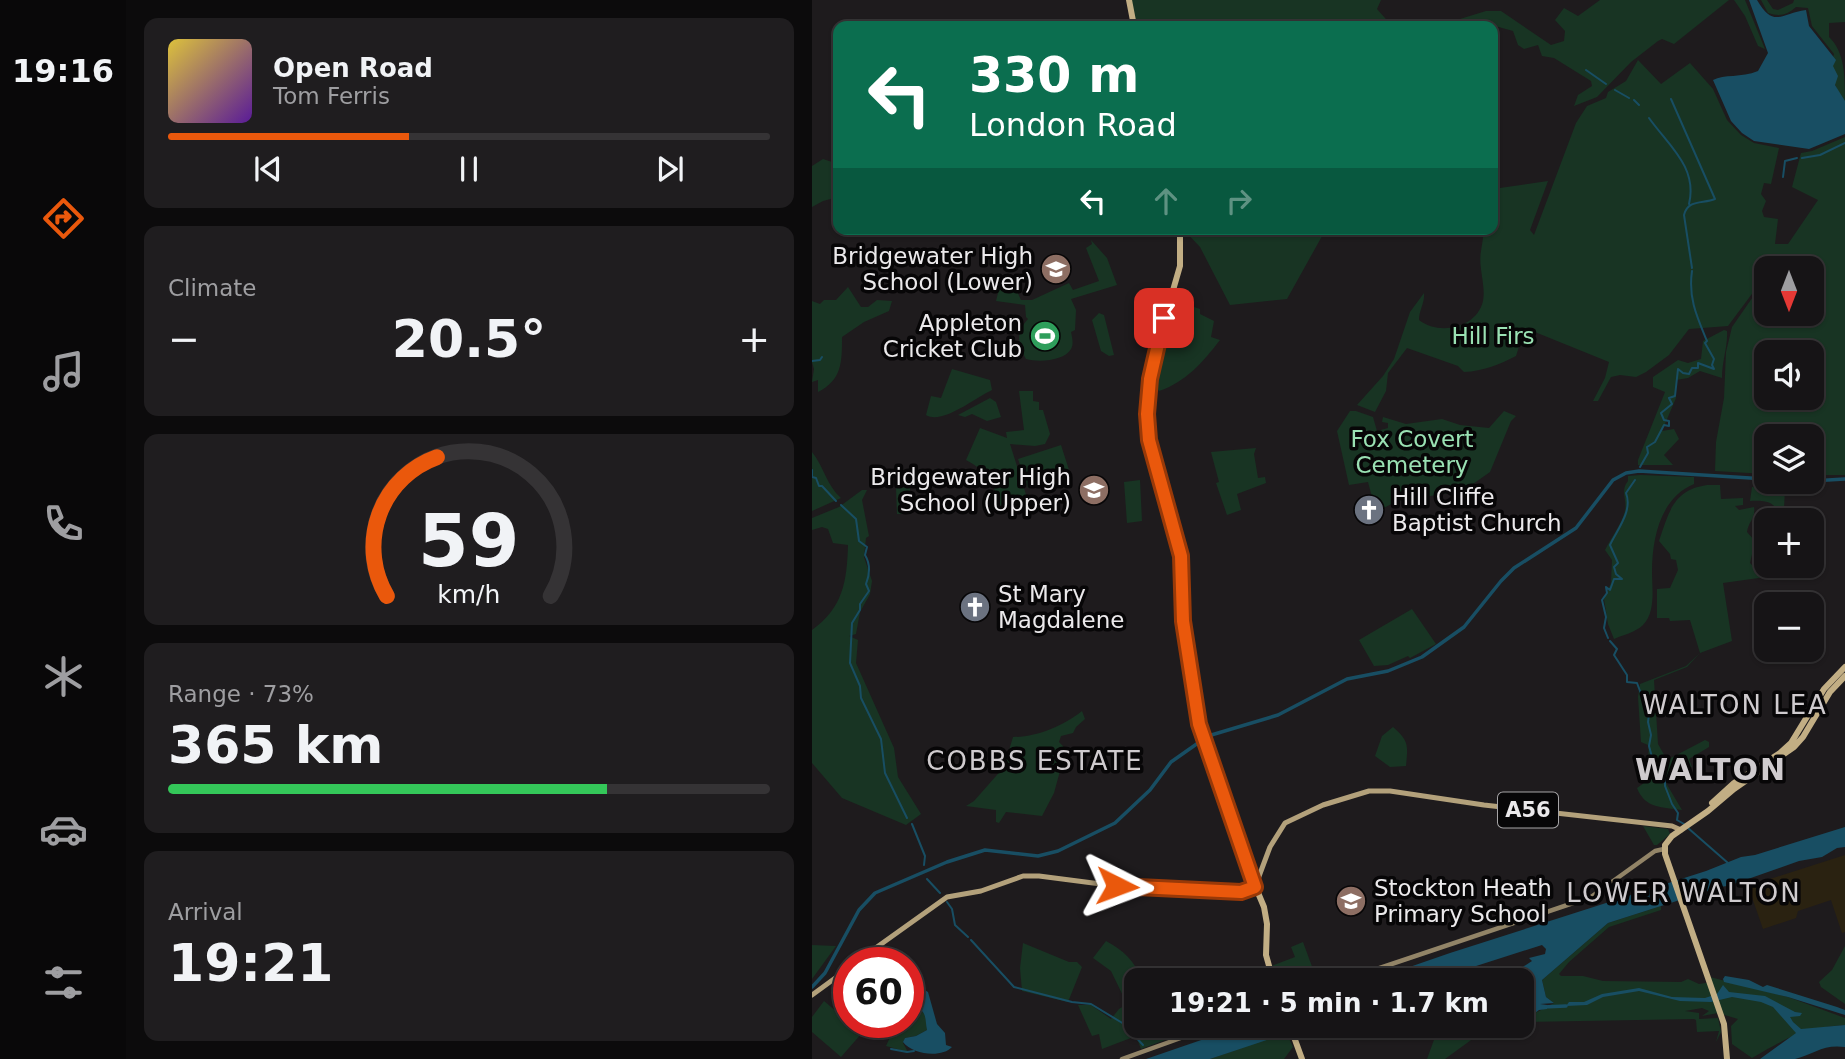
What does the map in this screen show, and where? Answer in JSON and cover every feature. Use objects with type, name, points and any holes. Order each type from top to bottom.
[{"type":"highway","points":[[1129,0],[1133,21]]},
{"type":"highway","points":[[1180,235],[1180,265],[1154,352],[1147,414],[1151,449],[1181,556],[1183,621],[1203,738],[1266,912],[1266,955],[1270,968]]},
{"type":"highway","points":[[1703,814],[1734,782],[1791,743],[1824,689],[1845,667]]},
{"type":"highway","points":[[1727,1059],[1726,1037],[1720,1014],[1664,849],[1666,843],[1684,827],[1794,747],[1830,692],[1845,676]]},
{"type":"highway","points":[[1295,1038],[1302,1059]]},
{"type":"main road","name":"A56","points":[[1255,887],[1270,847],[1285,823],[1323,805],[1374,790],[1484,806],[1684,827]]},
{"type":"main road","points":[[1379,968],[1587,899],[1598,894],[1653,852],[1664,849]]},
{"type":"main road","points":[[877,947],[947,897],[981,891],[1033,875],[1124,887],[1245,892],[1255,887]]},
{"type":"main road","points":[[812,995],[833,980]]},
{"type":"main road","points":[[1122,1059],[1181,1038]]},
{"type":"shaded area","points":[[1845,855],[1845,932],[1842,933],[1831,900],[1798,911],[1796,918],[1763,929],[1748,886]]},
{"type":"green space","points":[[1129,0],[1381,0],[1377,9],[1388,21],[1133,21]]},
{"type":"green space","points":[[1600,0],[1729,0],[1674,44],[1662,39],[1658,41],[1631,62],[1597,97],[1574,106],[1578,95],[1592,86],[1591,81],[1554,58],[1542,56],[1538,45],[1524,49],[1518,45],[1513,31],[1498,27],[1498,21],[1460,19],[1486,11],[1501,11],[1551,45],[1564,41],[1565,31],[1555,20],[1564,8],[1578,16]]},
{"type":"green space","points":[[1734,0],[1745,0],[1765,49],[1758,46],[1745,16]]},
{"type":"green space","points":[[1761,0],[1767,0],[1773,9],[1778,10],[1794,0],[1845,0],[1845,22],[1829,23],[1829,37],[1841,58],[1845,102],[1833,79],[1834,54],[1812,26],[1808,8],[1796,7],[1780,15],[1772,14],[1768,13]]},
{"type":"green space","name":"Hill Firs","points":[[1638,60],[1661,84],[1690,63],[1713,89],[1727,120],[1741,135],[1754,143],[1779,148],[1771,184],[1764,183],[1761,194],[1766,201],[1762,211],[1764,217],[1778,219],[1775,244],[1788,244],[1818,200],[1792,187],[1801,153],[1845,137],[1845,475],[1824,475],[1824,424],[1754,424],[1754,473],[1715,471],[1716,442],[1724,398],[1726,352],[1732,327],[1754,295],[1754,326],[1824,326],[1824,256],[1754,256],[1754,291],[1728,326],[1689,329],[1669,355],[1646,372],[1636,377],[1611,377],[1598,401],[1593,401],[1605,378],[1609,362],[1525,328],[1516,356],[1478,370],[1464,372],[1458,366],[1407,348],[1388,373],[1386,391],[1375,412],[1357,405],[1394,359],[1410,312],[1424,293],[1419,320],[1427,325],[1437,328],[1456,327],[1473,318],[1483,301],[1480,257],[1483,235],[1498,235],[1498,188],[1548,181],[1530,230],[1534,235],[1576,123],[1587,106],[1606,98],[1608,92],[1626,81]]},
{"type":"green space","points":[[823,159],[833,162],[833,198],[812,207],[812,166]]},
{"type":"green space","points":[[1189,235],[1323,235],[1287,299],[1230,305],[1200,247]]},
{"type":"green space","points":[[1091,240],[1107,258],[1117,285],[1071,299],[1076,310],[1075,330],[1071,332],[1072,345],[1068,353],[1052,360],[1026,359],[1019,338],[1028,319],[1025,305],[996,301],[996,287],[1015,287],[1021,300],[1032,300],[1069,283],[1073,290],[1099,281],[1086,248],[1092,244]]},
{"type":"green space","points":[[848,287],[861,307],[868,307],[877,300],[892,301],[889,311],[864,322],[842,337],[842,354],[836,376],[818,392],[818,380],[812,382],[812,301],[820,304],[824,300],[836,300]]},
{"type":"green space","points":[[1176,301],[1200,309],[1200,314],[1214,321],[1211,337],[1220,340],[1186,377],[1159,391],[1153,383]]},
{"type":"green space","points":[[1099,313],[1104,315],[1114,355],[1109,356],[1101,351],[1092,320]]},
{"type":"green space","points":[[1727,331],[1727,337],[1722,378],[1700,371],[1688,378],[1676,380],[1676,398],[1662,431],[1674,429],[1679,439],[1664,455],[1673,465],[1638,465],[1665,392],[1653,387],[1653,377],[1678,360],[1688,363],[1701,359],[1703,341]]},
{"type":"green space","points":[[952,369],[990,380],[992,390],[949,414],[933,417],[926,415],[931,396],[941,398]]},
{"type":"green space","points":[[1019,391],[1033,391],[1033,401],[1039,402],[1039,410],[1043,410],[1050,434],[1045,444],[1010,444],[1029,504],[1001,512],[991,482],[981,470],[966,460],[980,428],[1007,438],[1006,432],[1024,430]]},
{"type":"green space","points":[[990,398],[996,402],[1001,417],[987,421],[972,414],[965,417],[958,415]]},
{"type":"green space","name":"Fox Covert Cemetery","points":[[1350,411],[1373,417],[1377,431],[1388,428],[1388,423],[1382,422],[1383,417],[1406,424],[1442,419],[1460,425],[1489,428],[1504,411],[1516,416],[1511,421],[1490,472],[1463,491],[1397,501],[1380,510],[1378,502],[1369,504],[1372,497],[1368,482],[1349,485],[1337,431]]},
{"type":"green space","points":[[1061,445],[1070,473],[1028,488],[1018,459]]},
{"type":"green space","points":[[1256,448],[1254,454],[1258,478],[1265,477],[1266,483],[1237,494],[1241,510],[1227,515],[1216,483],[1219,482],[1211,452]]},
{"type":"green space","points":[[812,452],[832,488],[841,498],[812,511]]},
{"type":"green space","points":[[1628,476],[1694,477],[1694,484],[1673,499],[1660,521],[1654,546],[1652,600],[1647,620],[1637,630],[1614,639],[1608,624],[1604,599],[1611,583],[1612,560],[1605,550],[1624,514],[1624,489]]},
{"type":"green space","points":[[1140,480],[1142,521],[1127,523],[1124,482]]},
{"type":"green space","points":[[1707,485],[1720,485],[1721,499],[1743,498],[1743,505],[1735,506],[1739,510],[1754,507],[1747,532],[1754,540],[1750,563],[1754,567],[1754,578],[1759,578],[1723,583],[1732,641],[1700,653],[1690,620],[1670,621],[1669,618],[1657,618],[1657,589],[1670,588],[1678,570],[1676,560],[1671,559],[1659,541],[1670,512],[1680,497]]},
{"type":"green space","points":[[910,487],[911,514],[897,514],[896,488]]},
{"type":"green space","points":[[1752,487],[1754,494],[1785,494],[1784,508],[1776,508],[1771,503],[1762,501],[1750,501]]},
{"type":"green space","points":[[862,490],[867,490],[862,500],[869,536],[866,538],[864,557],[872,581],[870,594],[860,612],[856,634],[849,636],[858,640],[856,663],[894,748],[898,777],[921,814],[906,825],[842,798],[812,763],[812,630],[837,603],[844,582],[848,545],[833,543],[828,529],[822,527],[812,530],[812,518],[839,507]]},
{"type":"green space","points":[[1412,609],[1436,644],[1410,658],[1408,656],[1388,665],[1374,666],[1359,640]]},
{"type":"green space","points":[[1700,653],[1687,667],[1654,680],[1658,744],[1667,760],[1705,740],[1709,742],[1709,747],[1689,759],[1692,767],[1673,769],[1666,783],[1682,810],[1655,806],[1640,795],[1637,788],[1644,783],[1642,778],[1645,776],[1639,768],[1646,761],[1649,752],[1648,745],[1641,742],[1638,697],[1640,684],[1686,666]]},
{"type":"green space","points":[[1082,711],[1085,719],[1073,733],[1061,736],[1059,742],[1066,749],[1054,793],[1042,816],[1006,812],[999,823],[996,822],[996,810],[966,806],[974,801],[1004,767],[1013,737],[1049,730]]},
{"type":"green space","points":[[1393,727],[1406,744],[1406,766],[1390,767],[1375,756],[1382,736]]},
{"type":"green space","points":[[1643,826],[1668,829],[1670,834],[1654,845]]},
{"type":"green space","points":[[1661,906],[1661,910],[1609,927],[1569,962],[1559,974],[1561,976],[1583,976],[1603,981],[1681,982],[1688,979],[1699,984],[1712,982],[1710,977],[1788,997],[1845,1018],[1845,1025],[1818,1028],[1796,1035],[1752,1058],[1732,1044],[1731,1026],[1738,1019],[1718,1013],[1702,1016],[1709,1011],[1702,1008],[1685,1011],[1699,1013],[1699,1019],[1718,1018],[1721,1032],[1716,1042],[1719,1031],[1697,1032],[1694,1019],[1534,1022],[1534,1013],[1554,1003],[1546,997],[1542,980],[1608,923]]},
{"type":"green space","points":[[1106,941],[1118,948],[1136,967],[1124,968],[1124,998],[1111,971],[1093,958]]},
{"type":"green space","points":[[1303,942],[1313,968],[1269,968],[1295,957],[1291,947]]},
{"type":"green space","points":[[1023,943],[1069,962],[1077,962],[1082,967],[1068,1002],[1022,991],[1020,968]]},
{"type":"green space","points":[[812,945],[836,946],[833,947],[812,979]]},
{"type":"green space","points":[[1845,946],[1845,1004],[1821,987],[1819,982],[1832,970]]},
{"type":"green space","points":[[824,1001],[833,1009],[833,1038],[858,1038],[841,1057],[812,1032],[812,1017]]},
{"type":"green space","points":[[1078,1005],[1091,1005],[1111,1019],[1124,1006],[1124,1038],[1131,1038],[1102,1049],[1099,1034],[1092,1036]]},
{"type":"green space","points":[[924,1013],[926,1015],[927,1030],[924,1032]]},
{"type":"green space","points":[[890,1038],[905,1038],[903,1043],[908,1052],[886,1046]]},
{"type":"green space","points":[[1137,1038],[1165,1040],[1141,1049]]},
{"type":"green space","points":[[1269,1038],[1289,1038],[1293,1047],[1284,1059],[1210,1059]]},
{"type":"green space","points":[[1435,1038],[1474,1038],[1445,1059],[1427,1059]]},
{"type":"water","points":[[1749,0],[1757,0],[1773,17],[1806,10],[1809,26],[1836,60],[1833,66],[1838,76],[1835,85],[1845,101],[1845,134],[1809,149],[1754,141],[1731,121],[1713,80],[1758,71],[1768,53]]},
{"type":"water","points":[[1845,827],[1845,847],[1837,848],[1822,857],[1799,861],[1608,923],[1542,980],[1546,997],[1554,1003],[1540,1004],[1547,1005],[1547,1009],[1535,1013],[1534,968],[1521,968],[1532,961],[1529,958],[1545,954],[1546,949],[1542,945],[1471,968],[1407,968],[1706,871],[1741,857]]},
{"type":"water","points":[[1725,976],[1749,980],[1763,987],[1767,985],[1837,1007],[1845,1010],[1845,1015],[1788,997],[1724,982]]},
{"type":"water","points":[[1723,985],[1729,992],[1765,996],[1802,1013],[1800,1016],[1790,1017],[1801,1029],[1845,1025],[1845,1047],[1825,1048],[1795,1059],[1760,1059],[1796,1033],[1773,1007],[1732,997],[1711,1002],[1680,1001],[1639,991],[1603,997],[1587,1005],[1566,1006],[1569,1002],[1584,1002],[1602,994],[1639,988],[1672,997],[1705,998],[1717,994]]},
{"type":"water","points":[[924,990],[928,992],[937,1024],[945,1033],[946,1045],[952,1047],[942,1053],[928,1054],[913,1050],[903,1042],[905,1038],[924,1038],[924,1032],[927,1030]]},
{"type":"water","points":[[1207,1038],[1273,1038],[1210,1059],[1146,1059]]},
{"type":"waterway","points":[[1586,70],[1606,84]]},
{"type":"waterway","points":[[1615,90],[1629,98]]},
{"type":"waterway","points":[[1671,99],[1715,199],[1692,204],[1684,215],[1692,268]]},
{"type":"waterway","points":[[1634,100],[1639,105]]},
{"type":"waterway","points":[[1649,118],[1680,157],[1689,179],[1689,204]]},
{"type":"waterway","points":[[1802,158],[1820,155],[1845,143]]},
{"type":"waterway","points":[[1783,177],[1785,161],[1797,158]]},
{"type":"waterway","points":[[1640,467],[1648,453],[1647,447],[1655,442],[1664,425],[1669,426],[1669,421],[1664,420],[1661,413],[1672,404],[1669,398],[1675,396],[1678,369],[1689,374],[1692,368],[1698,368],[1698,363],[1714,369],[1714,359],[1705,343],[1707,341],[1692,299],[1692,271]]},
{"type":"waterway","points":[[812,361],[822,357]]},
{"type":"waterway","points":[[812,470],[812,477],[816,478],[819,486],[836,501]]},
{"type":"waterway","points":[[812,987],[825,973],[859,910],[875,893],[947,862],[985,850],[1038,856],[1058,851],[1115,823],[1150,790],[1171,762],[1208,736],[1278,715],[1347,679],[1388,671],[1422,657],[1464,627],[1514,568],[1576,528],[1613,480],[1626,473],[1639,471],[1754,478]]},
{"type":"waterway","points":[[1824,480],[1845,479]]},
{"type":"waterway","points":[[1608,638],[1604,628],[1606,617],[1602,600],[1607,593],[1606,587],[1610,590],[1614,579],[1622,579],[1616,574],[1614,567],[1618,563],[1610,545],[1626,513],[1626,493],[1635,480]]},
{"type":"waterway","points":[[841,505],[856,519],[859,541],[867,547],[865,555],[869,569],[866,584],[869,591],[852,623],[850,663],[860,686],[861,698],[881,739],[885,773],[907,818]]},
{"type":"waterway","points":[[1610,641],[1617,649],[1614,655],[1627,675],[1627,682],[1637,683],[1643,699],[1650,707],[1648,722],[1652,757],[1661,765],[1665,774],[1665,786],[1678,813],[1677,820],[1684,824]]},
{"type":"waterway","points":[[912,824],[925,856],[924,865]]},
{"type":"waterway","points":[[1688,828],[1728,863]]},
{"type":"waterway","points":[[927,879],[940,893]]},
{"type":"waterway","points":[[947,902],[952,909],[955,925],[968,937]]},
{"type":"waterway","points":[[971,940],[1014,987],[1072,1002],[1091,1004],[1124,1024],[1143,1045]]},
{"type":"waterway","points":[[1543,1007],[1566,1006]]},
{"type":"waterway","points":[[891,1049],[914,1051]]},
{"type":"place","name":"Bridgewater High School (Lower)","points":[[1056,269]]},
{"type":"place","name":"Appleton Cricket Club","points":[[1045,336]]},
{"type":"place","name":"Bridgewater High School (Upper)","points":[[1094,490]]},
{"type":"place","name":"Hill Cliffe Baptist Church","points":[[1369,510]]},
{"type":"place","name":"St Mary Magdalene","points":[[975,607]]},
{"type":"place","name":"Stockton Heath Primary School","points":[[1351,901]]},
{"type":"district","name":"WALTON LEA","points":[[1735,705]]},
{"type":"district","name":"COBBS ESTATE","points":[[1035,761]]},
{"type":"district","name":"WALTON","points":[[1711,770]]},
{"type":"district","name":"LOWER WALTON","points":[[1684,893]]},
{"type":"route","points":[[1117,886],[1241,892],[1255,887],[1199,724],[1183,621],[1183,567],[1149,440],[1147,402],[1154,352],[1164,318]]}]
